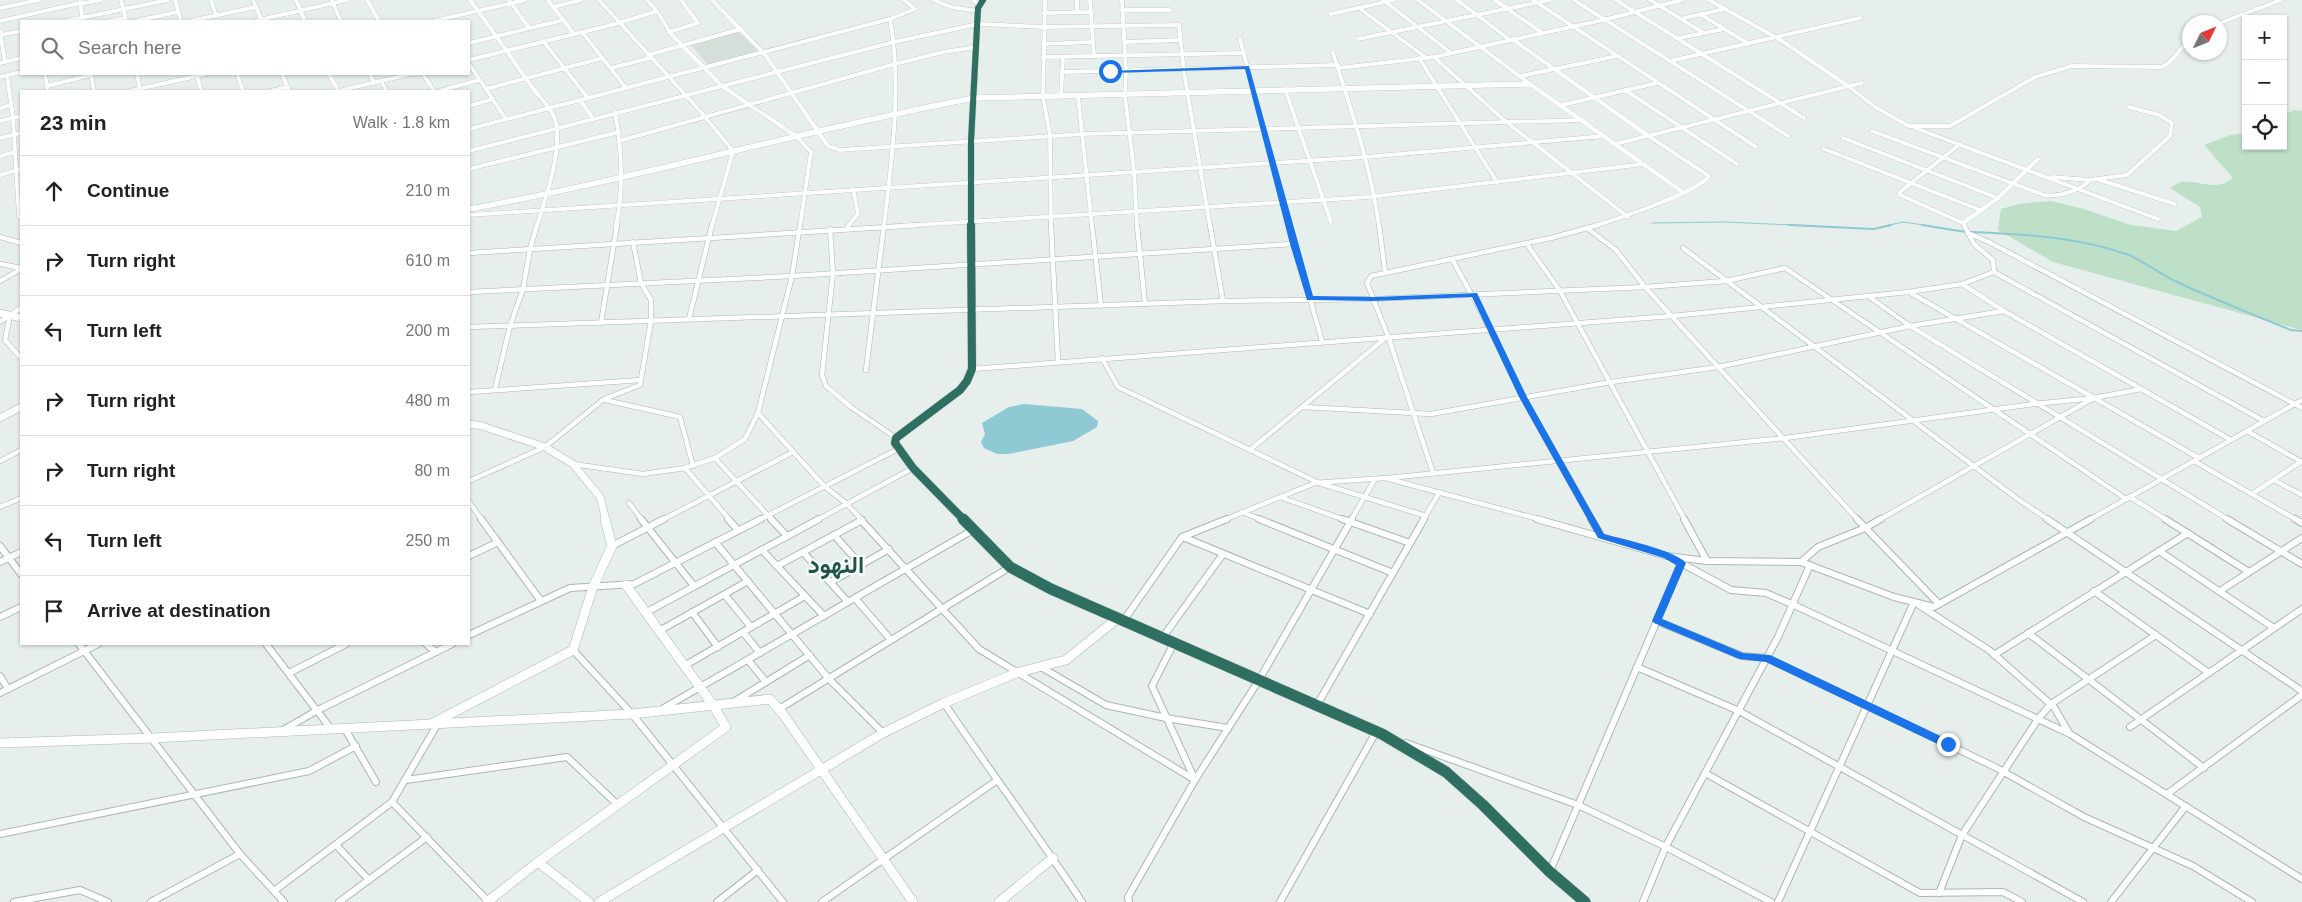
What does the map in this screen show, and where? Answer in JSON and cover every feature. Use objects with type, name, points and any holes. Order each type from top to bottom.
[{"type":"highway","points":[[978,4],[971,141],[972,369],[967,381],[960,390],[896,438],[895,443],[898,449],[913,468],[1010,567],[1051,589],[1379,733],[1446,772],[1483,805],[1550,872],[1585,902]]},
{"type":"street","points":[[0,8],[40,0],[42,11]]},
{"type":"street","points":[[0,21],[80,2],[100,0]]},
{"type":"street","points":[[121,0],[126,19]]},
{"type":"street","points":[[80,2],[82,20],[168,0]]},
{"type":"street","points":[[175,0],[181,20]]},
{"type":"street","points":[[211,0],[216,16]]},
{"type":"street","points":[[254,0],[262,20],[347,0]]},
{"type":"street","points":[[296,0],[304,20]]},
{"type":"street","points":[[367,0],[377,20]]},
{"type":"street","points":[[470,0],[508,50],[526,79],[550,108],[557,127],[557,146],[546,195],[530,249],[523,289],[510,326],[495,389]]},
{"type":"street","points":[[445,20],[510,2],[525,0]]},
{"type":"street","points":[[548,0],[574,34]]},
{"type":"street","points":[[553,7],[581,0]]},
{"type":"street","points":[[599,0],[684,95],[706,116],[733,151]]},
{"type":"street","points":[[573,464],[643,474],[693,466],[715,458],[745,440],[758,413],[792,276],[811,152],[797,137],[722,86],[670,32],[657,11],[647,0]]},
{"type":"street","points":[[670,32],[698,23],[681,0]]},
{"type":"street","points":[[712,0],[763,52],[831,149],[840,150],[1082,134],[1584,120]]},
{"type":"street","points":[[470,129],[890,19],[915,9],[904,0]]},
{"type":"street","points":[[934,0],[951,7],[978,4]]},
{"type":"street","points":[[1045,0],[1043,96],[1050,136],[1051,216],[1055,259],[1058,361]]},
{"type":"street","points":[[1077,0],[1077,12]]},
{"type":"street","points":[[1090,0],[1094,56]]},
{"type":"street","points":[[1122,0],[1126,70],[1125,96],[1134,171],[1135,210],[1145,304]]},
{"type":"street","points":[[1331,14],[1394,0]]},
{"type":"street","points":[[1418,0],[1530,84],[1584,120],[1684,193]]},
{"type":"street","points":[[1433,473],[1388,336],[1367,283],[1371,276],[1385,271],[1526,243],[1628,217],[1684,193],[1709,176],[1647,135],[1457,0]]},
{"type":"street","points":[[1495,0],[1541,32]]},
{"type":"street","points":[[1533,0],[1756,147]]},
{"type":"street","points":[[1358,38],[1550,0]]},
{"type":"street","points":[[1574,0],[1788,136]]},
{"type":"street","points":[[1616,0],[1804,118]]},
{"type":"street","points":[[1650,0],[1704,33]]},
{"type":"street","points":[[1062,72],[1338,67],[1425,58],[1603,20],[1679,0]]},
{"type":"street","points":[[1710,0],[1777,38],[1848,86],[1875,108],[1909,126],[2028,169],[2158,220]]},
{"type":"street","points":[[2227,20],[2281,0]]},
{"type":"street","points":[[1384,1],[1451,53]]},
{"type":"street","points":[[332,2],[341,20]]},
{"type":"street","points":[[510,2],[529,28]]},
{"type":"street","points":[[195,20],[256,7]]},
{"type":"street","points":[[1359,8],[1425,58]]},
{"type":"street","points":[[1680,18],[1726,9]]},
{"type":"street","points":[[1122,10],[1170,10]]},
{"type":"street","points":[[470,60],[619,23],[657,11]]},
{"type":"street","points":[[140,20],[178,12]]},
{"type":"street","points":[[1044,13],[1091,12]]},
{"type":"street","points":[[1700,14],[1750,44]]},
{"type":"street","points":[[1669,61],[1860,18]]},
{"type":"street","points":[[866,370],[894,145],[895,64],[890,19]]},
{"type":"street","points":[[470,43],[563,20]]},
{"type":"street","points":[[470,151],[894,42],[978,24],[1043,28],[1179,25],[1184,69],[1223,301]]},
{"type":"street","points":[[611,68],[682,45],[741,29]]},
{"type":"street","points":[[1679,38],[1724,29]]},
{"type":"street","points":[[0,31],[2,62],[20,58]]},
{"type":"street","points":[[0,35],[20,31]]},
{"type":"street","points":[[582,32],[626,88]]},
{"type":"street","points":[[1124,42],[1180,40]]},
{"type":"street","points":[[1240,40],[1271,162],[1284,202],[1293,244],[1322,341]]},
{"type":"street","points":[[543,42],[588,98]]},
{"type":"street","points":[[1043,44],[1093,42]]},
{"type":"street","points":[[1909,126],[1950,126],[2035,77],[2072,66],[2162,67],[2173,62],[2182,46]]},
{"type":"street","points":[[619,141],[895,64],[943,52],[977,47]]},
{"type":"street","points":[[1043,57],[1244,53]]},
{"type":"street","points":[[1333,53],[1366,157],[1376,196],[1385,271]]},
{"type":"street","points":[[1434,56],[1463,86],[1505,122],[1628,217]]},
{"type":"street","points":[[1521,76],[1617,56]]},
{"type":"street","points":[[1061,96],[1063,57]]},
{"type":"street","points":[[486,89],[603,58]]},
{"type":"street","points":[[1419,58],[1496,182]]},
{"type":"street","points":[[470,65],[506,119]]},
{"type":"street","points":[[0,77],[20,72]]},
{"type":"street","points":[[7,75],[13,118],[15,152],[19,170],[20,208]]},
{"type":"street","points":[[45,75],[48,90]]},
{"type":"street","points":[[47,86],[91,75],[94,90]]},
{"type":"street","points":[[137,75],[140,89]]},
{"type":"street","points":[[135,90],[197,75],[200,90]]},
{"type":"street","points":[[237,75],[243,90]]},
{"type":"street","points":[[282,75],[288,89]]},
{"type":"street","points":[[330,75],[337,90]]},
{"type":"street","points":[[370,75],[374,83]]},
{"type":"street","points":[[342,90],[407,75]]},
{"type":"street","points":[[424,75],[433,90]]},
{"type":"street","points":[[443,90],[480,80]]},
{"type":"street","points":[[381,81],[386,90]]},
{"type":"street","points":[[1616,144],[1712,118],[1862,82]]},
{"type":"street","points":[[1562,105],[1657,83]]},
{"type":"street","points":[[470,209],[546,195],[895,113],[974,98],[1125,96],[1285,89],[1530,84]]},
{"type":"street","points":[[1285,89],[1330,222]]},
{"type":"street","points":[[1625,90],[1737,164]]},
{"type":"street","points":[[1078,96],[1101,306]]},
{"type":"street","points":[[470,106],[493,99]]},
{"type":"street","points":[[580,100],[593,118]]},
{"type":"street","points":[[0,108],[11,105]]},
{"type":"street","points":[[2046,176],[2090,180],[2127,175],[2170,136],[2172,124],[2159,115],[2129,107]]},
{"type":"street","points":[[601,323],[609,285],[620,205],[619,132],[615,112]]},
{"type":"street","points":[[0,121],[20,116]]},
{"type":"street","points":[[1872,131],[2044,195],[2052,196],[2076,189],[2085,186],[2090,180]]},
{"type":"street","points":[[470,169],[619,132]]},
{"type":"street","points":[[0,138],[20,133]]},
{"type":"street","points":[[470,215],[1309,159],[1366,157],[1605,136]]},
{"type":"street","points":[[1843,138],[1998,198]]},
{"type":"street","points":[[1960,144],[1900,192],[1900,195],[1963,223],[1974,244],[1993,260],[1994,272]]},
{"type":"street","points":[[1824,149],[1980,210]]},
{"type":"street","points":[[689,319],[718,198],[733,151]]},
{"type":"street","points":[[0,156],[15,152]]},
{"type":"street","points":[[1963,223],[1998,198],[2038,159]]},
{"type":"street","points":[[470,252],[1376,196],[1644,164]]},
{"type":"street","points":[[0,174],[19,170]]},
{"type":"street","points":[[2097,179],[2175,204]]},
{"type":"street","points":[[847,228],[858,214],[853,189]]},
{"type":"street","points":[[1587,228],[1616,250],[1646,287],[1718,367],[1785,438],[1865,528],[1939,604]]},
{"type":"street","points":[[830,229],[833,273],[822,375],[826,386],[851,407],[896,438]]},
{"type":"street","points":[[1968,232],[2302,408]]},
{"type":"street","points":[[0,237],[20,243]]},
{"type":"street","points":[[470,481],[546,447],[604,399],[640,385],[651,321],[652,300],[641,283],[633,242]]},
{"type":"street","points":[[1526,243],[1560,291],[1579,324],[1708,561]]},
{"type":"street","points":[[470,292],[792,276],[1293,244]]},
{"type":"street","points":[[1682,248],[2019,500],[2302,693],[2167,794]]},
{"type":"street","points":[[1452,259],[1474,295],[1523,397],[1601,536]]},
{"type":"street","points":[[0,264],[20,268]]},
{"type":"street","points":[[470,327],[1310,298],[1374,299],[1474,295],[1646,287],[1726,281],[1785,268],[1879,333],[2128,498],[2249,572]]},
{"type":"street","points":[[0,281],[20,269]]},
{"type":"street","points":[[972,369],[1388,336],[1579,324],[1761,308],[1908,292],[1962,284],[1994,272],[2264,421]]},
{"type":"street","points":[[1962,284],[2004,311],[2231,440]]},
{"type":"street","points":[[1908,292],[2094,398],[2302,523]]},
{"type":"street","points":[[1868,296],[1910,326],[2034,404],[2302,564]]},
{"type":"street","points":[[0,322],[20,309]]},
{"type":"street","points":[[1303,406],[1431,414],[1611,382],[1718,367],[1910,326],[2004,311]]},
{"type":"street","points":[[0,313],[20,317]]},
{"type":"street","points":[[10,315],[5,340],[20,357]]},
{"type":"street","points":[[1251,449],[1388,336]]},
{"type":"street","points":[[1102,358],[1118,387],[1319,482],[1426,516]]},
{"type":"street","points":[[470,392],[641,380]]},
{"type":"street","points":[[599,902],[883,733],[944,703],[1019,672],[1066,660],[1121,619],[1182,537],[1319,482],[1375,479],[1649,450],[1785,438],[2034,404],[2094,398],[2141,389]]},
{"type":"street","points":[[1801,562],[1818,547],[1865,528],[2094,398]]},
{"type":"street","points":[[604,399],[680,417],[693,466]]},
{"type":"street","points":[[1682,561],[1801,562],[1894,597],[1934,607],[2302,400]]},
{"type":"street","points":[[0,418],[20,408]]},
{"type":"street","points":[[758,413],[824,486],[847,504],[907,568],[979,649],[1194,780]]},
{"type":"street","points":[[470,424],[546,447],[573,464],[600,497],[612,546]]},
{"type":"street","points":[[2247,431],[2302,462],[2252,494]]},
{"type":"street","points":[[470,635],[570,588],[634,584],[898,449]]},
{"type":"street","points":[[0,461],[20,451]]},
{"type":"street","points":[[274,891],[392,802],[406,780],[433,725],[573,650],[593,587],[612,546],[648,525],[793,452]]},
{"type":"street","points":[[715,458],[767,516],[788,536]]},
{"type":"street","points":[[685,468],[738,530]]},
{"type":"street","points":[[645,613],[913,468]]},
{"type":"street","points":[[1385,478],[1601,536],[1667,556],[1682,561],[1731,590],[1766,593],[1794,605],[2070,734],[2302,879]]},
{"type":"street","points":[[1128,902],[1128,898],[1194,780],[1259,680],[1375,479]]},
{"type":"street","points":[[2274,480],[2302,495]]},
{"type":"street","points":[[1317,706],[1439,493]]},
{"type":"street","points":[[1280,497],[1410,543]]},
{"type":"street","points":[[0,507],[20,498]]},
{"type":"street","points":[[470,503],[541,601]]},
{"type":"street","points":[[629,503],[694,586]]},
{"type":"street","points":[[1242,512],[1393,573]]},
{"type":"street","points":[[778,566],[862,520]]},
{"type":"street","points":[[658,711],[974,530]]},
{"type":"street","points":[[1994,655],[2188,533]]},
{"type":"street","points":[[834,535],[861,565]]},
{"type":"street","points":[[1182,537],[1370,614]]},
{"type":"street","points":[[2220,592],[2302,538]]},
{"type":"street","points":[[470,556],[498,542]]},
{"type":"street","points":[[715,542],[829,679],[883,733]]},
{"type":"street","points":[[0,546],[20,573]]},
{"type":"street","points":[[831,582],[889,549]]},
{"type":"street","points":[[762,550],[824,616]]},
{"type":"street","points":[[2159,551],[2274,628]]},
{"type":"street","points":[[0,562],[20,552]]},
{"type":"street","points":[[803,552],[848,602]]},
{"type":"street","points":[[1163,638],[1223,554]]},
{"type":"street","points":[[1550,872],[1682,561]]},
{"type":"street","points":[[1643,902],[1666,847],[1767,658],[1794,605],[1810,565]]},
{"type":"street","points":[[779,709],[1010,567]]},
{"type":"street","points":[[658,631],[748,581]]},
{"type":"street","points":[[392,802],[488,902],[538,862],[726,727],[713,705],[626,585]]},
{"type":"street","points":[[2094,591],[2209,673]]},
{"type":"street","points":[[724,594],[751,627]]},
{"type":"street","points":[[684,666],[805,596]]},
{"type":"street","points":[[855,598],[891,640]]},
{"type":"street","points":[[1778,902],[1914,602]]},
{"type":"street","points":[[1914,602],[1994,655],[2051,704],[2070,734]]},
{"type":"street","points":[[0,616],[20,607]]},
{"type":"street","points":[[2130,727],[2302,608]]},
{"type":"street","points":[[692,612],[718,647]]},
{"type":"street","points":[[1657,621],[1742,656],[1767,658],[2003,772],[2084,817],[2193,866],[2252,902]]},
{"type":"street","points":[[743,632],[760,653]]},
{"type":"street","points":[[2028,633],[2204,768]]},
{"type":"street","points":[[1939,893],[1962,835],[2038,719],[2051,704],[2156,635]]},
{"type":"street","points":[[1174,642],[1152,686],[1194,780]]},
{"type":"street","points":[[79,645],[153,738],[240,854],[284,902]]},
{"type":"street","points":[[0,693],[96,645]]},
{"type":"street","points":[[267,645],[331,729]]},
{"type":"street","points":[[289,673],[344,645]]},
{"type":"street","points":[[427,645],[436,652]]},
{"type":"street","points":[[280,732],[318,710],[450,645]]},
{"type":"street","points":[[573,650],[632,714],[783,902]]},
{"type":"street","points":[[731,704],[810,656]]},
{"type":"street","points":[[748,660],[766,682]]},
{"type":"street","points":[[1040,667],[1106,705],[1166,718],[1228,728]]},
{"type":"street","points":[[1637,667],[1739,711],[2083,902]]},
{"type":"street","points":[[0,676],[8,689]]},
{"type":"street","points":[[0,743],[153,738],[632,714],[770,699],[779,709],[914,902]]},
{"type":"street","points":[[944,703],[996,781],[1053,858],[1082,902]]},
{"type":"street","points":[[345,729],[376,782]]},
{"type":"street","points":[[1280,902],[1379,733],[1578,806],[1666,847],[1771,902]]},
{"type":"street","points":[[0,834],[309,771],[356,746]]},
{"type":"street","points":[[406,780],[567,757],[618,805]]},
{"type":"street","points":[[1705,773],[1920,893],[2003,892],[2022,902]]},
{"type":"street","points":[[822,902],[996,781]]},
{"type":"street","points":[[2111,902],[2186,806]]},
{"type":"street","points":[[339,902],[426,838]]},
{"type":"street","points":[[336,845],[369,880]]},
{"type":"street","points":[[151,902],[240,854]]},
{"type":"street","points":[[999,902],[1053,858]]},
{"type":"street","points":[[538,862],[589,902]]},
{"type":"street","points":[[718,902],[758,870]]},
{"type":"street","points":[[14,902],[80,890],[108,902]]},
{"type":"shaded area","points":[[739,32],[758,51],[708,65],[691,45]]},
{"type":"green space","points":[[2294,110],[2302,111],[2302,330],[2053,262],[1998,230],[2001,209],[2019,204],[2051,201],[2084,209],[2131,225],[2176,231],[2202,217],[2200,207],[2170,188],[2181,182],[2219,185],[2233,178],[2204,145],[2230,135],[2242,134],[2242,150],[2287,150],[2287,113]]},
{"type":"water","points":[[1024,404],[1082,409],[1098,421],[1097,427],[1073,441],[1008,454],[997,454],[984,448],[981,442],[985,434],[982,423],[1009,407]]},
{"type":"waterway","points":[[1652,223],[1725,222],[1816,226]]},
{"type":"waterway","points":[[1885,226],[1903,222],[1930,226]]},
{"type":"waterway","points":[[1789,225],[1874,229],[1891,225]]},
{"type":"waterway","points":[[1922,225],[1966,232]]},
{"type":"waterway","points":[[1971,232],[2071,240],[2110,249],[2129,255],[2175,281],[2218,300],[2291,330],[2302,331]]},
{"type":"district","name":"النهود","points":[[836,565]]},
{"type":"route","points":[[1110,71],[1247,68],[1271,162],[1284,202],[1293,244],[1310,298],[1374,299],[1474,295],[1523,397],[1601,536],[1667,556],[1681,563],[1657,621],[1742,656],[1767,658],[1948,744]]}]
